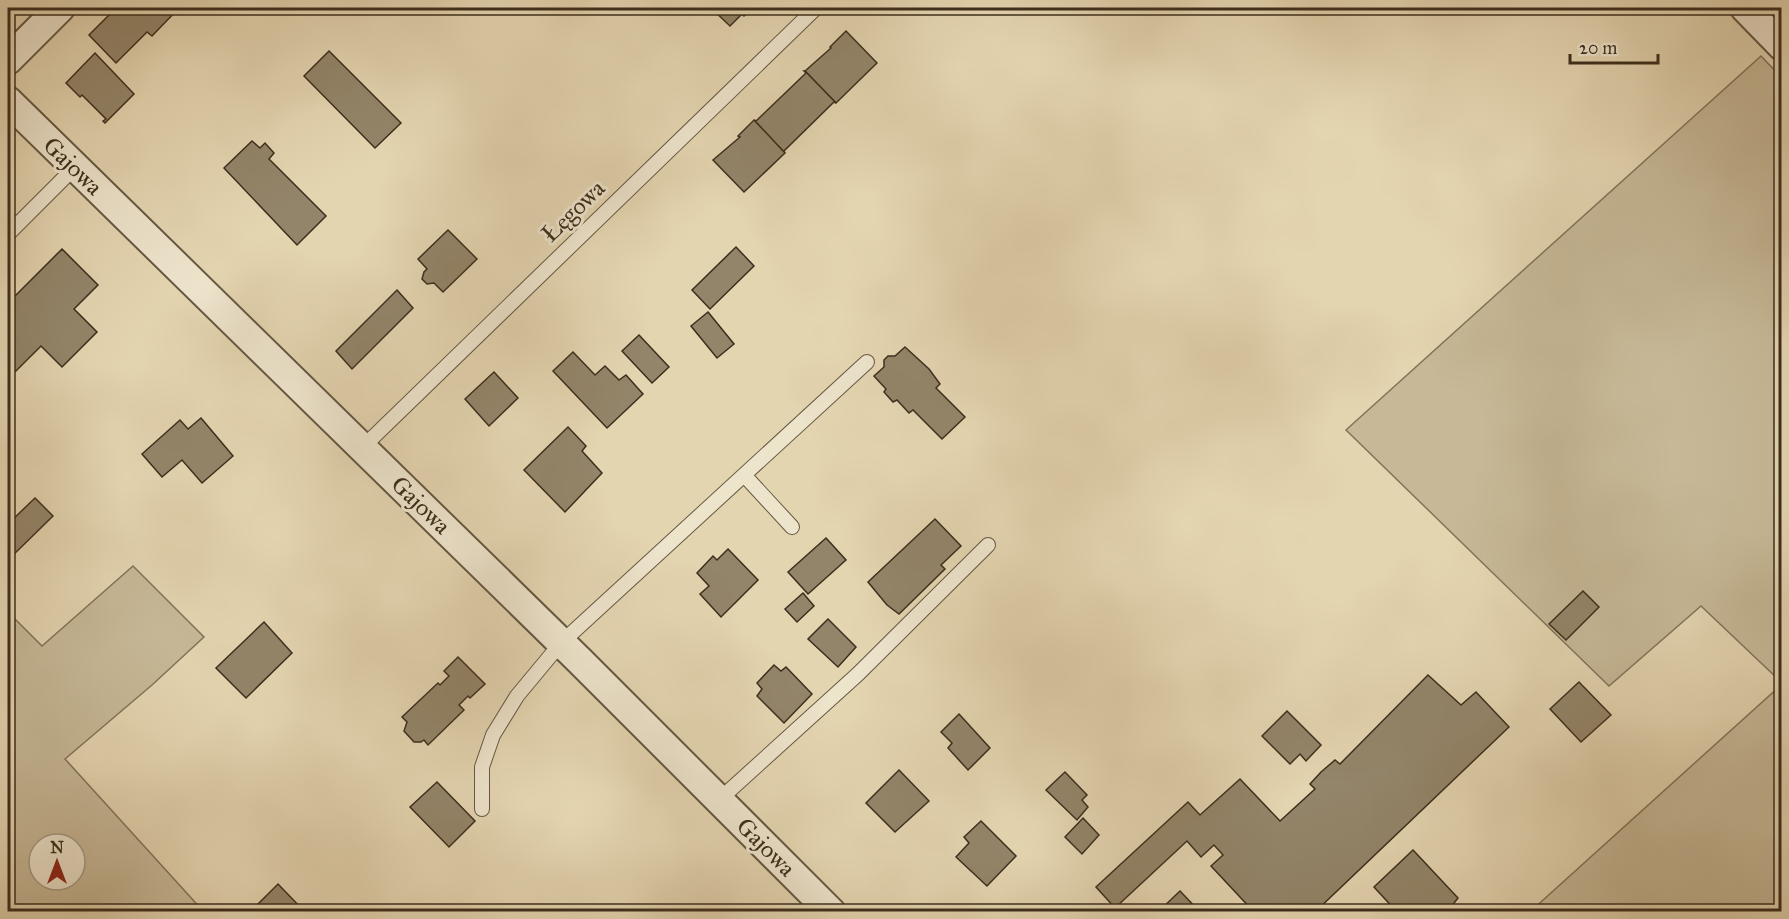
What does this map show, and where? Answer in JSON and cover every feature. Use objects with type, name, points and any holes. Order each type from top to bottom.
[{"type":"street","points":[[8,60],[60,8]]},
{"type":"street","points":[[1745,8],[1782,46]]},
{"type":"street","name":"Gajowa","points":[[8,101],[561,643],[831,912]]},
{"type":"lane","name":"Łęgowa","points":[[362,448],[816,8]]},
{"type":"lane","points":[[8,234],[75,168]]},
{"type":"lane","points":[[482,809],[482,767],[493,735],[517,696],[561,643],[867,362]]},
{"type":"lane","points":[[745,476],[792,527]]},
{"type":"lane","points":[[719,800],[858,674],[988,545]]},
{"type":"shaded area","points":[[1761,56],[1781,77],[1781,682],[1701,606],[1609,686],[1346,430]]},
{"type":"shaded area","points":[[133,566],[204,637],[65,759],[203,911],[8,911],[8,612],[42,646]]},
{"type":"shaded area","points":[[1781,685],[1781,911],[1531,911]]},
{"type":"building","points":[[116,8],[179,8],[152,36],[147,32],[116,63],[89,35]]},
{"type":"building","points":[[711,8],[753,8],[744,16],[742,14],[730,26]]},
{"type":"building","points":[[846,31],[877,63],[836,103],[805,71]]},
{"type":"building","points":[[329,51],[401,123],[375,148],[304,76]]},
{"type":"building","points":[[95,53],[134,94],[105,123],[103,121],[106,119],[66,83]]},
{"type":"building","points":[[805,71],[836,103],[834,102],[784,151],[785,153],[754,120],[756,121],[806,73]]},
{"type":"building","points":[[754,120],[785,153],[744,192],[713,160],[740,137],[738,136]]},
{"type":"building","points":[[252,141],[260,148],[265,143],[274,153],[269,159],[326,216],[297,245],[224,168]]},
{"type":"building","points":[[448,230],[477,259],[443,292],[434,283],[427,284],[422,279],[427,269],[418,259]]},
{"type":"building","points":[[736,247],[754,266],[710,309],[692,290]]},
{"type":"building","points":[[62,249],[98,285],[74,309],[97,332],[62,367],[41,346],[13,374],[8,368],[8,303]]},
{"type":"building","points":[[397,290],[413,308],[352,369],[336,351]]},
{"type":"building","points":[[708,312],[734,344],[717,358],[691,326]]},
{"type":"building","points":[[639,335],[669,367],[652,383],[622,351]]},
{"type":"building","points":[[905,347],[929,369],[940,384],[936,388],[965,417],[942,439],[913,410],[909,413],[897,400],[893,402],[884,392],[886,389],[874,376],[884,367],[884,360],[888,356],[895,356]]},
{"type":"building","points":[[573,352],[595,375],[605,366],[619,380],[626,375],[643,394],[607,428],[553,371]]},
{"type":"building","points":[[494,372],[518,398],[489,426],[465,399]]},
{"type":"building","points":[[201,418],[233,456],[202,483],[182,460],[162,477],[142,454],[180,420],[188,429]]},
{"type":"building","points":[[568,427],[586,446],[582,451],[602,473],[565,512],[524,470]]},
{"type":"building","points":[[35,498],[53,516],[8,560],[8,524]]},
{"type":"building","points":[[935,519],[961,546],[941,565],[945,569],[899,614],[887,605],[868,582]]},
{"type":"building","points":[[826,538],[846,560],[808,594],[788,572]]},
{"type":"building","points":[[728,549],[758,580],[721,617],[700,594],[709,586],[697,573],[713,556],[717,560]]},
{"type":"building","points":[[1583,591],[1599,607],[1566,640],[1549,624]]},
{"type":"building","points":[[803,593],[814,606],[797,622],[785,609]]},
{"type":"building","points":[[828,619],[856,647],[838,667],[808,639]]},
{"type":"building","points":[[264,622],[292,653],[246,698],[216,668]]},
{"type":"building","points":[[458,657],[485,684],[459,705],[464,710],[428,745],[424,740],[414,742],[404,731],[407,722],[402,717],[438,683],[440,685],[449,676],[444,671]]},
{"type":"building","points":[[774,665],[781,671],[786,667],[812,694],[784,723],[757,696],[762,689],[757,683]]},
{"type":"building","points":[[1428,675],[1461,705],[1476,692],[1509,727],[1315,912],[1254,912],[1211,866],[1223,855],[1214,845],[1201,857],[1187,841],[1115,908],[1096,887],[1188,802],[1200,815],[1240,779],[1280,821],[1315,789],[1310,784],[1321,772],[1335,760],[1340,764]]},
{"type":"building","points":[[1579,682],[1611,715],[1581,742],[1550,709]]},
{"type":"building","points":[[1287,711],[1321,745],[1306,761],[1300,754],[1290,764],[1262,736]]},
{"type":"building","points":[[959,714],[990,748],[968,770],[948,748],[952,743],[941,732]]},
{"type":"building","points":[[899,770],[929,801],[895,832],[866,803]]},
{"type":"building","points":[[1065,772],[1087,795],[1082,800],[1088,807],[1077,820],[1046,790]]},
{"type":"building","points":[[437,782],[475,821],[449,847],[410,807]]},
{"type":"building","points":[[1083,818],[1099,835],[1082,854],[1065,837]]},
{"type":"building","points":[[981,821],[1016,856],[987,886],[956,857],[969,843],[964,837]]},
{"type":"building","points":[[1413,850],[1458,898],[1447,912],[1397,912],[1374,887]]},
{"type":"building","points":[[278,884],[305,912],[255,912],[253,909]]},
{"type":"building","points":[[1180,891],[1200,912],[1158,912]]}]
